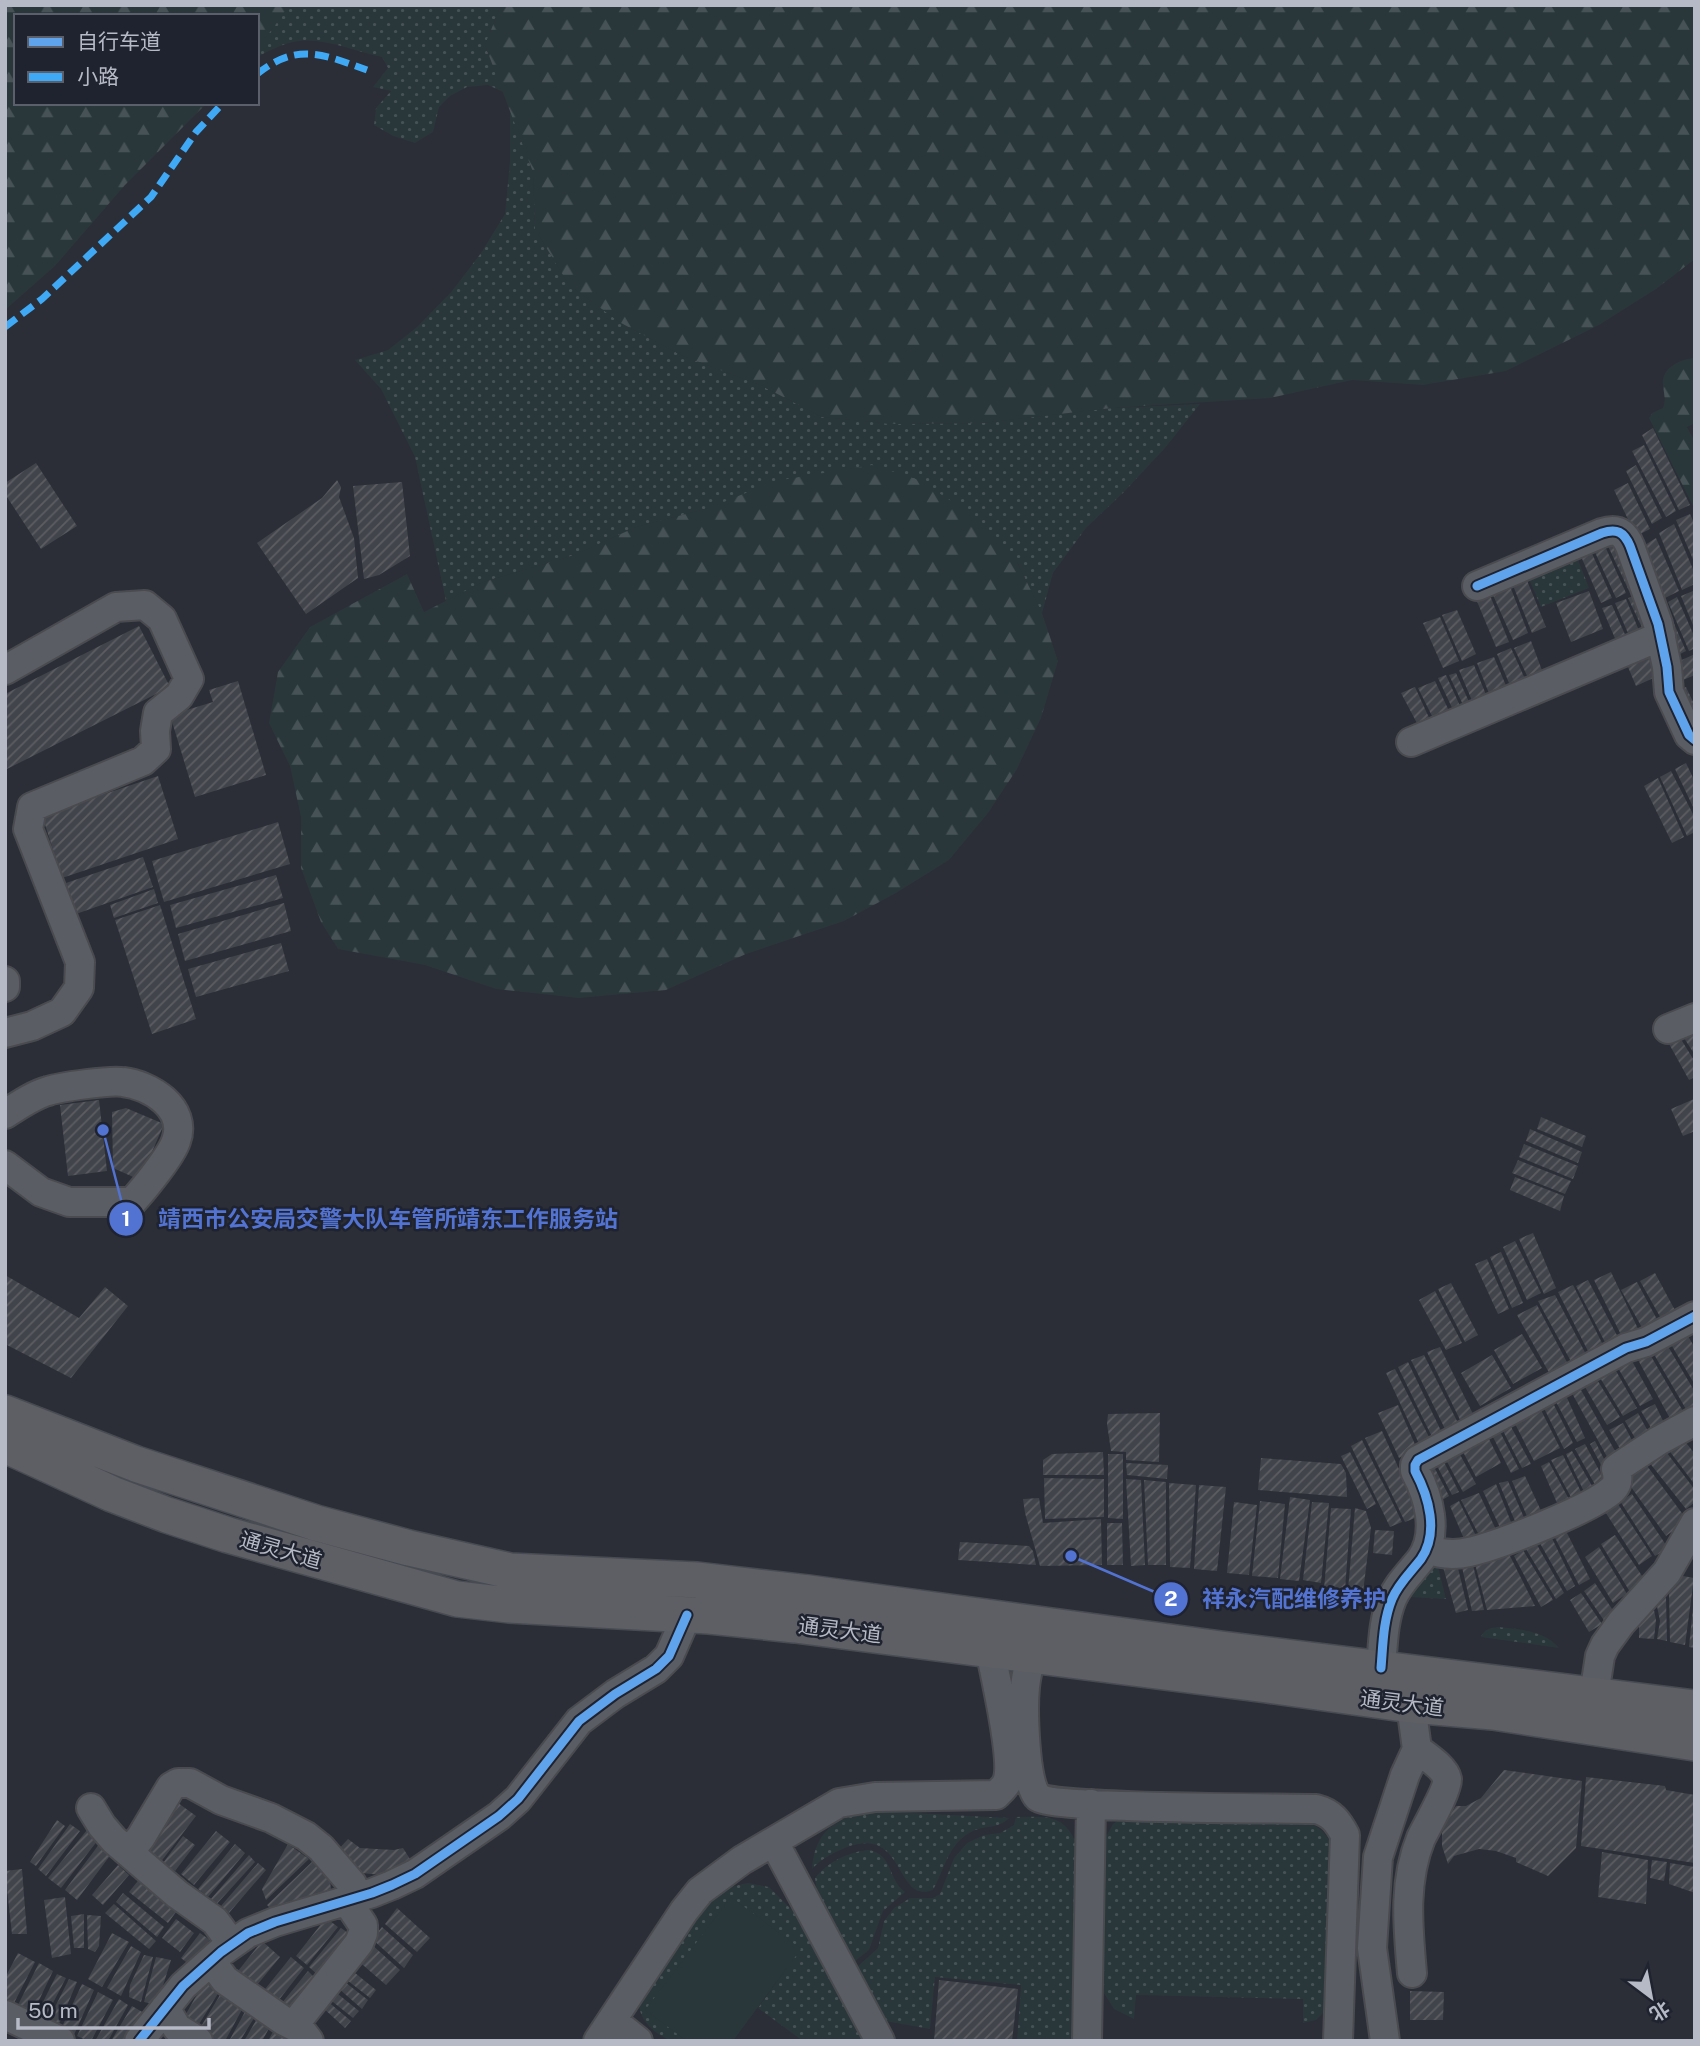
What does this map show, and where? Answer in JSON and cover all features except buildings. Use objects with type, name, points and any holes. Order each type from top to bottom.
[{"type":"main road","name":"通灵大道","points":[[5,1413],[136,1464],[316,1523],[510,1571],[632,1576],[747,1586],[1695,1708]]},
{"type":"main road","name":"通灵大道","points":[[5,1446],[111,1494],[167,1515],[240,1539],[457,1599],[795,1625],[1411,1705],[1493,1713],[1695,1742]]},
{"type":"street","points":[[1477,586],[1585,539],[1615,530],[1626,537],[1661,636],[1669,692],[1689,735],[1695,740]]},
{"type":"street","points":[[5,670],[116,607],[145,606],[162,619],[189,678],[179,696],[158,713],[156,750],[144,761],[32,807],[28,829],[79,962],[79,988],[62,1012],[32,1026],[5,1033]]},
{"type":"street","points":[[1411,742],[1661,636]]},
{"type":"street","points":[[5,981],[5,987]]},
{"type":"street","points":[[1668,1029],[1695,1018]]},
{"type":"street","points":[[5,1114],[47,1091],[121,1081],[160,1096],[173,1110],[178,1122],[177,1140],[163,1164],[132,1202],[69,1202],[41,1192],[5,1165]]},
{"type":"street","points":[[1381,1668],[1384,1625],[1393,1595],[1427,1549],[1432,1536],[1432,1523],[1415,1471],[1418,1460],[1557,1384],[1626,1348],[1646,1342],[1695,1315]]},
{"type":"street","points":[[1427,1549],[1446,1553],[1471,1552],[1564,1516],[1613,1488],[1618,1478],[1616,1469],[1620,1466],[1695,1421]]},
{"type":"street","points":[[1594,1695],[1600,1656],[1605,1645],[1667,1572],[1695,1523]]},
{"type":"street","points":[[139,2041],[183,1986],[248,1933],[275,1922],[372,1893],[415,1874],[499,1816],[517,1799],[579,1721],[615,1694],[656,1669],[669,1656],[687,1615]]},
{"type":"street","points":[[990,1650],[999,1688],[1009,1761],[1007,1783],[996,1795]]},
{"type":"street","points":[[1031,1655],[1025,1689],[1027,1760],[1030,1783],[1037,1797]]},
{"type":"street","points":[[1385,2041],[1372,1948],[1378,1857],[1405,1775],[1417,1749],[1411,1705]]},
{"type":"street","points":[[1412,1973],[1407,1929],[1411,1872],[1435,1806],[1447,1788],[1447,1776],[1443,1770],[1417,1749]]},
{"type":"street","points":[[91,1808],[108,1834],[177,1894],[215,1921],[226,1980],[301,2033],[363,1933],[363,1925],[353,1912],[352,1884],[345,1873],[306,1836],[247,1808],[221,1800],[190,1783],[178,1783],[171,1787],[141,1838],[130,1851]]},
{"type":"street","points":[[638,2041],[606,2031],[700,1891],[742,1860],[839,1803],[875,1797],[996,1795],[1091,1804],[1316,1809],[1327,1812],[1337,1821],[1345,1835],[1338,2041]]},
{"type":"street","points":[[1087,2041],[1091,1804]]},
{"type":"street","points":[[774,1842],[880,2041]]},
{"type":"street","points":[[165,2008],[177,2028],[198,2041]]},
{"type":"street","points":[[5,2015],[60,2041]]},
{"type":"green space","points":[[5,5],[290,5],[259,46],[259,14],[14,14],[14,105],[205,105],[125,185],[55,266],[5,310]]},
{"type":"green space","points":[[290,5],[501,5],[485,45],[503,92],[488,85],[467,87],[450,96],[439,107],[433,132],[415,143],[393,136],[374,125],[376,108],[391,91],[373,87],[388,68],[382,57],[330,43],[309,41],[288,43],[259,56],[259,46]]},
{"type":"green space","points":[[501,5],[1695,5],[1695,259],[1656,289],[1599,325],[1506,371],[1423,385],[1352,380],[1270,398],[1112,408],[982,423],[892,424],[822,417],[760,385],[683,356],[621,323],[569,285],[535,229],[533,172],[485,45]]},
{"type":"green space","points":[[510,109],[533,172],[535,229],[569,285],[621,323],[683,356],[760,385],[822,417],[892,424],[982,423],[1112,408],[1200,404],[1165,448],[1086,528],[1053,573],[1042,613],[1017,562],[709,508],[636,527],[575,555],[483,582],[446,601],[415,457],[381,389],[355,360],[388,350],[417,327],[452,291],[481,253],[505,214],[510,161]]},
{"type":"green space","points":[[1695,358],[1695,423],[1687,427],[1695,442],[1694,508],[1649,418],[1652,413],[1663,408],[1663,379],[1668,369],[1683,360]]},
{"type":"green space","points":[[872,465],[919,480],[965,510],[1017,562],[1042,613],[1058,661],[1041,718],[1017,769],[988,813],[949,860],[844,921],[746,954],[666,990],[579,998],[496,989],[425,965],[338,949],[321,922],[301,868],[301,817],[290,766],[269,723],[278,672],[310,627],[407,574],[424,612],[483,582],[575,555],[636,527],[709,508],[775,481]]},
{"type":"green space","points":[[1575,552],[1589,588],[1541,607],[1526,572]]},
{"type":"green space","points":[[1437,1563],[1446,1599],[1410,1597],[1406,1585]]},
{"type":"green space","points":[[1498,1627],[1540,1634],[1559,1648],[1481,1637],[1488,1629]]},
{"type":"green space","points":[[875,1811],[1009,1818],[1001,1824],[973,1831],[958,1842],[933,1890],[921,1891],[911,1886],[889,1854],[879,1846],[865,1843],[836,1852],[812,1869],[818,1844],[830,1827],[850,1817]]},
{"type":"green space","points":[[1016,1817],[1045,1817],[1060,1822],[1077,1845],[1071,2041],[1017,2041],[1021,1985],[935,1977],[930,2029],[885,2021],[857,1967],[878,1948],[884,1921],[894,1908],[910,1898],[933,1898],[940,1894],[954,1858],[967,1843],[984,1835],[1000,1833],[1014,1825]]},
{"type":"green space","points":[[1120,1819],[1307,1823],[1322,1831],[1331,1845],[1325,2011],[1316,2020],[1303,2023],[1303,1999],[1136,1995],[1134,2019],[1114,2009],[1100,1987],[1105,1838],[1113,1824]]},
{"type":"green space","points":[[868,1850],[882,1856],[905,1892],[883,1911],[869,1950],[854,1962],[817,1892],[815,1878],[838,1859]]},
{"type":"green space","points":[[748,1883],[769,1887],[795,1913],[864,2041],[803,2041],[758,2008],[800,1949],[646,2010],[687,2041],[670,2040],[646,2023],[640,2011],[640,1997],[704,1903],[725,1890]]},
{"type":"green space","points":[[731,1897],[801,1949],[733,2041],[687,2041],[645,2010]]},
{"type":"marked path","points":[[259,73],[272,64],[298,54],[337,59],[367,70]]},
{"type":"marked path","points":[[5,327],[42,299],[151,197],[196,132],[221,105]]},
{"type":"cycle path","points":[[1477,586],[1602,533],[1616,531],[1622,534],[1630,546],[1658,624],[1669,692],[1689,735],[1695,740]]},
{"type":"cycle path","points":[[1381,1668],[1385,1624],[1392,1599],[1401,1583],[1421,1559],[1430,1538],[1428,1503],[1415,1471],[1418,1460],[1626,1348],[1646,1342],[1695,1316]]},
{"type":"cycle path","points":[[139,2041],[183,1986],[221,1952],[248,1933],[392,1885],[415,1874],[499,1816],[518,1799],[579,1721],[615,1694],[656,1669],[669,1656],[687,1615]]},
{"type":"place","name":"靖西市公安局交警大队车管所靖东工作服务站","points":[[103,1130]]},
{"type":"place","name":"祥永汽配维修养护","points":[[1071,1556]]}]
